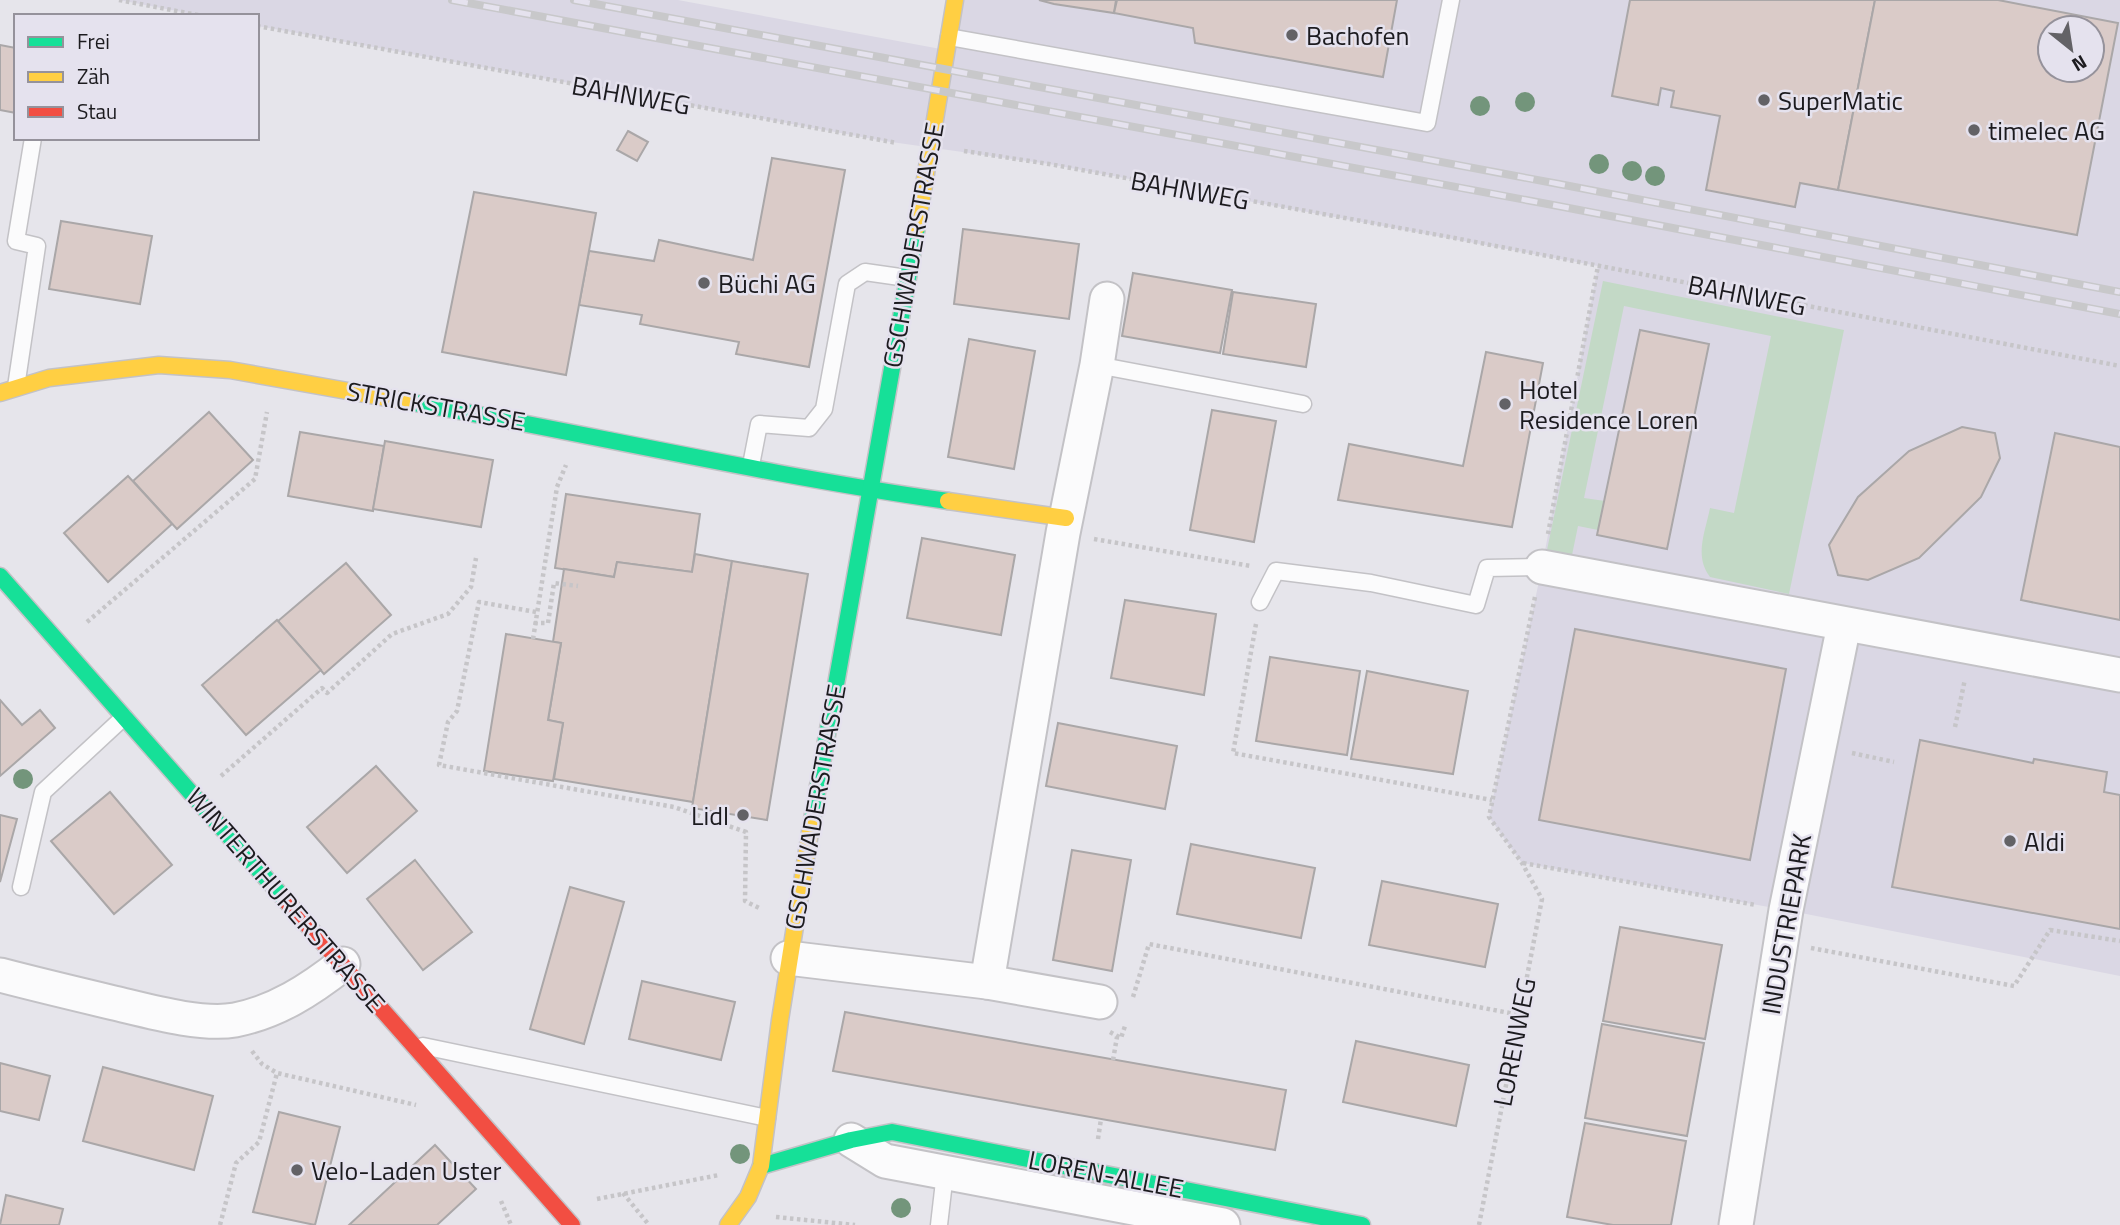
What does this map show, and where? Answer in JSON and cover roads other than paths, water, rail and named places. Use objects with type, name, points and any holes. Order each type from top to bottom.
[{"type":"street","name":"GSCHWADERSTRASSE","points":[[728,1225],[739,1213],[753,1189],[761,1166],[788,958],[932,146],[955,0]]},
{"type":"street","points":[[987,982],[1107,299]]},
{"type":"street","name":"STRICKSTRASSE","points":[[8,390],[80,372],[159,365],[207,368],[274,376],[871,490]]},
{"type":"street","points":[[871,490],[1065,526]]},
{"type":"street","points":[[1542,567],[2120,675]]},
{"type":"street","name":"WINTERTHURERSTRASSE","points":[[0,576],[572,1225]]},
{"type":"street","name":"INDUSTRIEPARK","points":[[1736,1225],[1786,910],[1844,625]]},
{"type":"street","name":"GSCHWADERSTRASSE","points":[[788,958],[987,982],[1120,1006]]},
{"type":"street","points":[[0,975],[169,1016],[232,1020],[259,1014],[288,1002],[315,986],[343,964]]},
{"type":"street","name":"LOREN-ALLEE","points":[[761,1166],[851,1140],[892,1132],[1362,1225]]},
{"type":"street","name":"LOREN-ALLEE","points":[[851,1140],[885,1161],[1223,1225]]},
{"type":"lane","points":[[949,37],[1427,123],[1451,0]]},
{"type":"lane","points":[[8,390],[37,246],[16,242],[33,140]]},
{"type":"lane","points":[[751,465],[759,424],[809,429],[824,409],[847,284],[865,272],[907,278]]},
{"type":"lane","points":[[1097,365],[1303,404]]},
{"type":"lane","points":[[1260,602],[1276,570],[1371,583],[1476,605],[1487,568],[1542,567]]},
{"type":"lane","points":[[21,887],[43,792],[124,717]]},
{"type":"lane","points":[[414,1044],[767,1118]]},
{"type":"lane","points":[[939,1225],[946,1173]]},
{"type":"railway","points":[[452,0],[1553,205],[2120,314]]},
{"type":"railway","points":[[574,0],[2120,292]]},
{"type":"place","name":"Bachofen","points":[[1292,35]]},
{"type":"place","name":"SuperMatic","points":[[1764,100]]},
{"type":"place","name":"timelec AG","points":[[1974,130]]},
{"type":"place","name":"Büchi AG","points":[[704,283]]},
{"type":"place","name":"Hotel Residence Loren","points":[[1505,404]]},
{"type":"place","name":"Lidl","points":[[743,815]]},
{"type":"place","name":"Aldi","points":[[2010,841]]},
{"type":"place","name":"Velo-Laden Uster","points":[[297,1170]]}]
